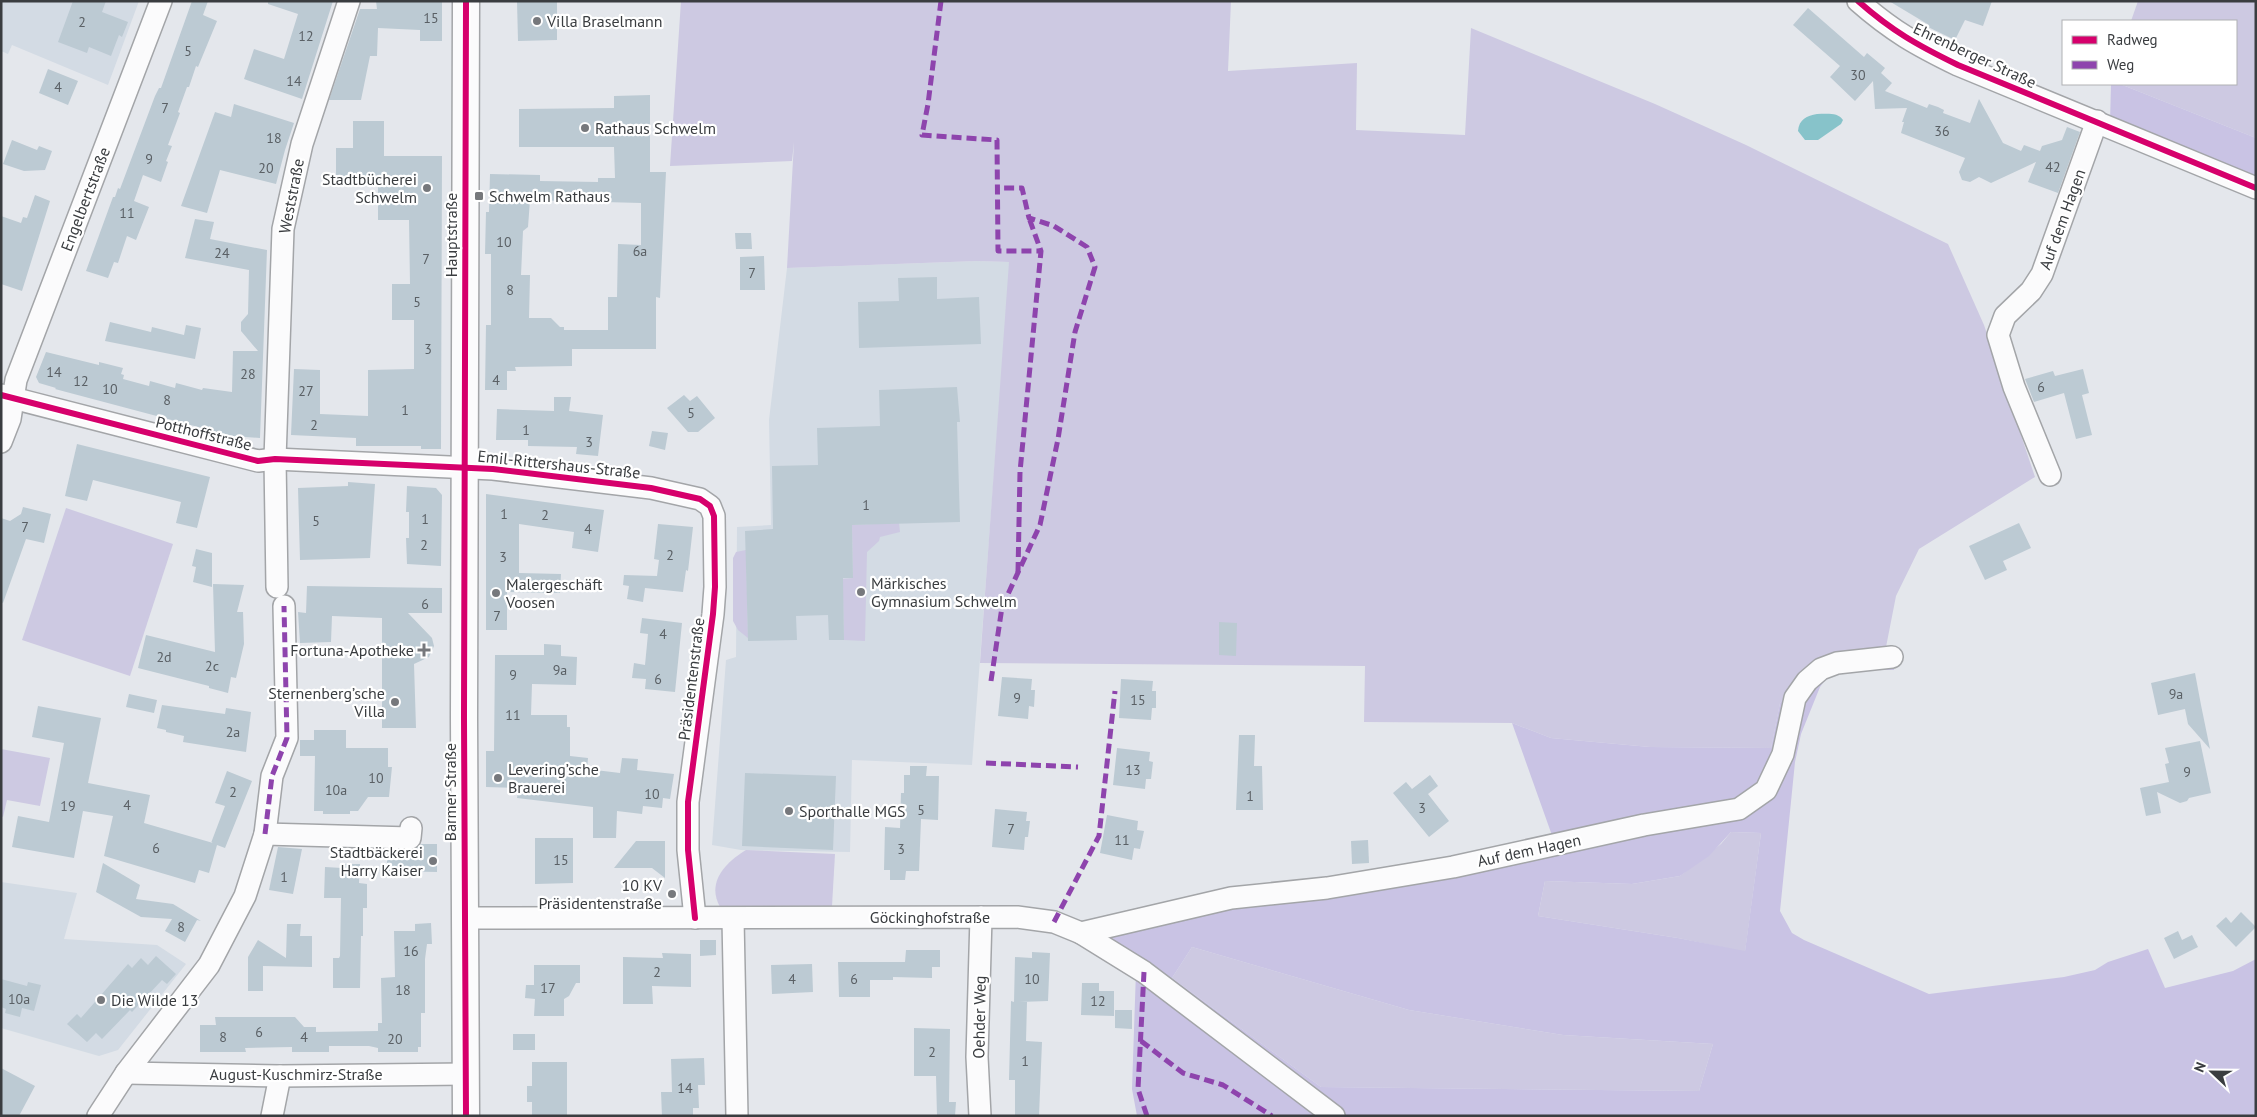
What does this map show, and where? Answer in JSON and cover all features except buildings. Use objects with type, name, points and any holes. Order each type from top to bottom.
[{"type":"street","name":"Engelbertstraße","points":[[1,442],[10,419],[7,397],[16,380],[161,1]]},
{"type":"street","name":"Weststraße","points":[[98,1116],[126,1073],[209,965],[246,896],[265,834],[272,776],[287,738],[275,459],[283,228],[302,144],[349,1]]},
{"type":"street","name":"Hauptstraße","points":[[465,468],[466,1]]},
{"type":"street","name":"Ehrenberger Straße","points":[[1858,1],[1886,25],[1915,44],[2034,97],[2097,121],[2256,188]]},
{"type":"street","name":"Auf dem Hagen","points":[[2050,475],[2014,387],[1998,334],[2005,316],[2031,291],[2042,274],[2097,121]]},
{"type":"street","name":"Potthoffstraße","points":[[7,397],[258,461],[275,459],[465,468]]},
{"type":"street","name":"Emil-Rittershaus-Straße","points":[[465,468],[493,469],[651,488]]},
{"type":"street","name":"Barmer Straße","points":[[465,468],[466,1116]]},
{"type":"street","name":"Präsidentenstraße","points":[[651,488],[700,499],[710,506],[714,516],[715,587],[713,614],[688,802],[688,850],[695,918]]},
{"type":"street","name":"Auf dem Hagen","points":[[1082,933],[1231,898],[1327,888],[1443,868],[1644,825],[1739,809],[1766,790],[1783,754],[1795,698],[1808,681],[1821,669],[1837,662],[1892,657]]},
{"type":"street","points":[[265,834],[410,838],[411,828]]},
{"type":"street","name":"Oehder Weg","points":[[980,1116],[977,1057],[981,917]]},
{"type":"street","name":"Göckinghofstraße","points":[[465,918],[1017,917],[1054,922],[1082,933],[1144,972],[1334,1116]]},
{"type":"street","points":[[733,919],[737,1116]]},
{"type":"street","name":"August-Kuschmirz-Straße","points":[[126,1073],[280,1076],[467,1074]]},
{"type":"street","points":[[272,1116],[280,1076]]},
{"type":"shaded area","points":[[1,1],[139,1],[108,85],[12,45],[8,54],[1,51]]},
{"type":"shaded area","points":[[681,1],[1231,1],[1228,71],[1357,63],[1356,130],[1465,135],[1471,28],[1655,104],[1746,145],[1948,244],[1984,325],[2035,477],[1919,549],[1896,596],[1886,647],[1814,661],[1780,703],[1771,748],[1650,747],[1551,738],[1512,723],[1364,722],[1365,666],[980,663],[1009,262],[977,261],[787,268],[794,142],[792,161],[670,166]]},
{"type":"shaded area","points":[[2138,1],[2256,1],[2256,138],[2123,85],[2237,85],[2237,20],[2131,20]]},
{"type":"shaded area","points":[[2111,85],[2123,85],[2256,138],[2256,190],[2110,123]]},
{"type":"shaded area","name":"Märkisches Gymnasium Schwelm","points":[[977,261],[1010,262],[972,765],[852,760],[850,852],[741,850],[712,845],[726,660],[736,657],[737,527],[771,525],[769,420],[787,268]]},
{"type":"shaded area","points":[[66,508],[173,544],[130,676],[22,640]]},
{"type":"shaded area","points":[[899,523],[900,532],[880,537],[879,541],[867,552],[865,641],[844,640],[841,579],[853,578],[852,525]]},
{"type":"shaded area","points":[[746,550],[748,638],[738,630],[733,621],[733,558],[736,552]]},
{"type":"shaded area","points":[[1886,647],[1897,648],[1894,670],[1846,670],[1828,676],[1820,687],[1801,734],[1795,762],[1780,911],[1792,933],[1804,940],[1929,994],[2064,977],[2095,970],[2108,962],[2148,949],[2165,988],[2233,971],[2256,959],[2256,1116],[1137,1116],[1132,1089],[1136,971],[1089,931],[1416,870],[1554,841],[1512,723],[1551,738],[1650,747],[1771,748],[1780,703],[1798,680]],"holes":[[[1731,832],[1761,833],[1745,951],[1678,938],[1538,916],[1545,881],[1632,884],[1680,876],[1709,856]],[[1192,947],[1409,1010],[1563,1035],[1713,1044],[1699,1091],[1321,1087],[1172,978]]]},
{"type":"shaded area","points":[[1,749],[50,758],[40,806],[7,800],[3,817],[1,816]]},
{"type":"shaded area","points":[[1731,832],[1761,833],[1745,952],[1678,938],[1538,916],[1545,881],[1632,884],[1680,876],[1721,844]]},
{"type":"shaded area","points":[[746,850],[835,854],[832,906],[720,907],[715,889],[720,874],[732,860]]},
{"type":"shaded area","points":[[1,882],[77,893],[64,939],[157,945],[186,964],[118,1050],[99,1056],[1,1028]]},
{"type":"shaded area","points":[[1192,947],[1409,1010],[1563,1035],[1713,1044],[1699,1091],[1321,1087],[1172,978]]},
{"type":"water","points":[[1817,114],[1835,115],[1843,120],[1841,124],[1818,140],[1805,140],[1798,131],[1800,124],[1807,117]]},
{"type":"marked path","points":[[941,1],[928,104],[922,135],[997,140],[998,251],[1041,251]]},
{"type":"marked path","points":[[991,681],[1002,607],[1040,525],[1058,439],[1075,332],[1095,267],[1087,247],[1054,226],[1029,218],[1022,188],[997,188]]},
{"type":"marked path","points":[[1018,572],[1020,472],[1041,251],[1029,218]]},
{"type":"marked path","points":[[265,834],[272,776],[287,738],[284,606]]},
{"type":"marked path","points":[[1054,922],[1099,836],[1115,691]]},
{"type":"marked path","points":[[986,763],[1078,767]]},
{"type":"marked path","points":[[1144,972],[1138,1089],[1147,1116]]},
{"type":"marked path","points":[[1141,1041],[1183,1073],[1223,1085],[1272,1116]]},
{"type":"cycle path","points":[[466,1],[464,718],[466,1116]]},
{"type":"cycle path","points":[[1858,1],[1905,37],[1958,65],[2256,188]]},
{"type":"cycle path","points":[[1,395],[258,461],[275,459],[493,469],[651,488],[700,499],[710,506],[714,516],[715,587],[713,614],[688,802],[688,850],[695,918]]},
{"type":"place","name":"Villa Braselmann","points":[[537,21]]},
{"type":"place","name":"Rathaus Schwelm","points":[[585,128]]},
{"type":"place","name":"Stadtbücherei Schwelm","points":[[427,188]]},
{"type":"place","name":"Schwelm Rathaus","points":[[479,196]]},
{"type":"place","name":"Märkisches Gymnasium Schwelm","points":[[861,592]]},
{"type":"place","name":"Malergeschäft Voosen","points":[[496,593]]},
{"type":"place","name":"Fortuna-Apotheke","points":[[424,650]]},
{"type":"place","name":"Sternenberg’sche Villa","points":[[395,702]]},
{"type":"place","name":"Levering’sche Brauerei","points":[[498,778]]},
{"type":"place","name":"Sporthalle MGS","points":[[789,811]]},
{"type":"place","name":"Stadtbäckerei Harry Kaiser","points":[[433,861]]},
{"type":"place","name":"10 KV Präsidentenstraße","points":[[672,894]]},
{"type":"place","name":"Die Wilde 13","points":[[101,1000]]}]
